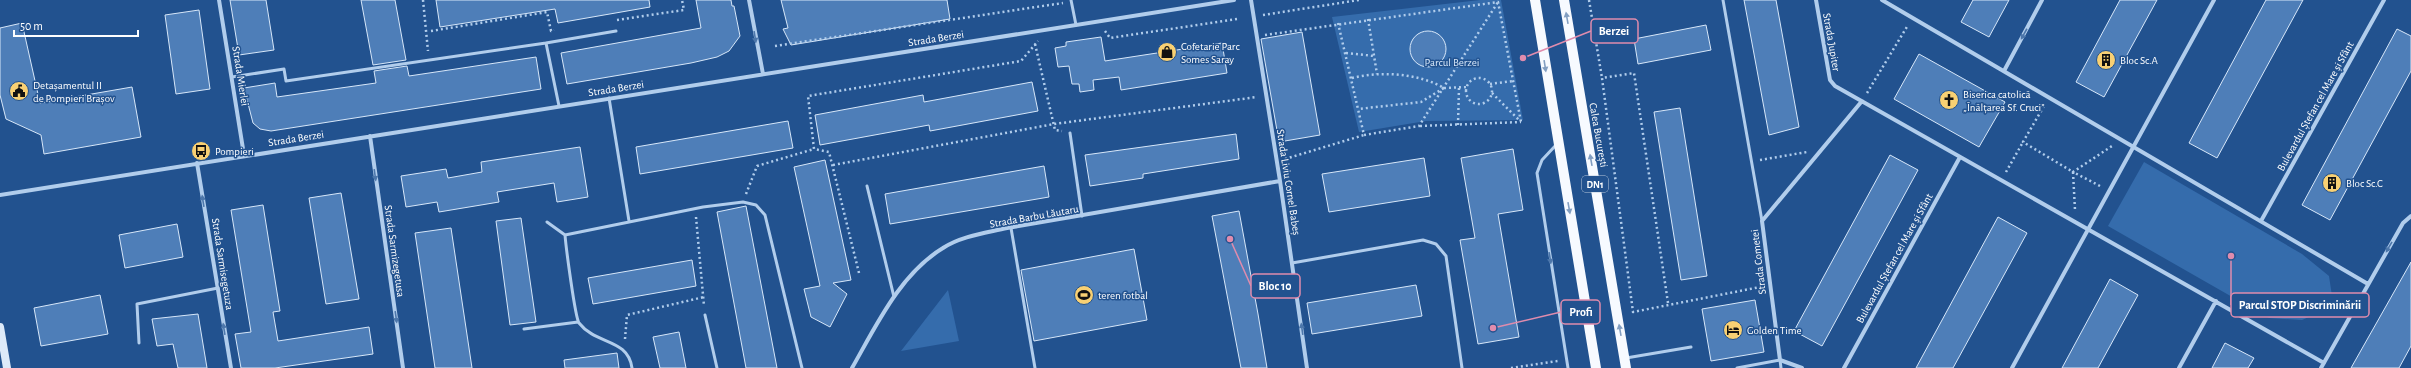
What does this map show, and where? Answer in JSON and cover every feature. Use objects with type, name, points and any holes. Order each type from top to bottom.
[{"type":"main road","name":"DN1","points":[[1535,0],[1596,368]]},
{"type":"main road","name":"Calea București","points":[[1564,0],[1626,363]]},
{"type":"main road","points":[[0,327],[7,368]]},
{"type":"street","name":"Strada Mierlei","points":[[219,0],[244,155]]},
{"type":"street","points":[[749,0],[763,74]]},
{"type":"street","name":"Strada Berzei","points":[[0,195],[244,155],[1234,0]]},
{"type":"street","name":"Strada Liviu Cornel Babeș","points":[[1251,0],[1280,181],[1307,368]]},
{"type":"street","name":"Strada Jupiter","points":[[1816,0],[1830,80],[1835,86],[1862,101]]},
{"type":"street","points":[[1882,0],[2368,284]]},
{"type":"street","points":[[2004,71],[2042,0]]},
{"type":"street","points":[[2012,368],[2214,0]]},
{"type":"street","name":"Bulevardul Ștefan cel Mare și Sfânt","points":[[2261,221],[2384,0]]},
{"type":"street","points":[[1862,101],[2324,363]]},
{"type":"street","name":"Strada Cometei","points":[[1780,360],[1762,221],[1862,101]]},
{"type":"street","name":"Strada Sarmizegetusa","points":[[370,136],[403,368]]},
{"type":"street","name":"Bulevardul Ștefan cel Mare și Sfânt","points":[[1844,368],[1960,157]]},
{"type":"street","name":"Strada Sarmisegetuza","points":[[197,163],[230,368]]},
{"type":"street","name":"Strada Barbu Lăutaru","points":[[852,368],[894,297],[923,264],[943,247],[968,238],[1011,228],[1082,217],[1280,181]]},
{"type":"street","points":[[2321,368],[2403,223],[2411,216]]},
{"type":"street","points":[[2179,368],[2216,301]]},
{"type":"street","points":[[1780,360],[1802,368]]},
{"type":"lane","points":[[1723,0],[1762,221]]},
{"type":"lane","points":[[1072,1],[1076,25]]},
{"type":"lane","points":[[232,77],[284,68],[286,81],[616,32]]},
{"type":"lane","points":[[546,43],[559,106]]},
{"type":"lane","points":[[609,98],[629,221]]},
{"type":"lane","points":[[1070,133],[1082,217]]},
{"type":"lane","points":[[1558,144],[1542,160],[1537,173],[1568,368]]},
{"type":"lane","points":[[867,186],[894,297]]},
{"type":"lane","points":[[565,235],[629,221],[696,209],[743,202],[756,206],[765,215],[802,368]]},
{"type":"lane","points":[[547,222],[565,235],[578,322],[592,335],[624,348],[631,361],[632,368]]},
{"type":"lane","points":[[1011,228],[1035,368]]},
{"type":"lane","points":[[1292,262],[1423,240],[1436,244],[1446,256],[1462,368]]},
{"type":"lane","points":[[139,343],[137,304],[218,288]]},
{"type":"lane","points":[[705,315],[717,368]]},
{"type":"lane","points":[[524,329],[578,322]]},
{"type":"lane","points":[[1626,363],[1691,347]]},
{"type":"lane","points":[[1737,368],[1780,360],[1781,368]]},
{"type":"path","points":[[423,0],[429,59]]},
{"type":"path","points":[[615,20],[684,10],[682,0]]},
{"type":"path","points":[[1259,16],[1359,0]]},
{"type":"path","points":[[1589,0],[1602,78],[1634,312],[1668,303],[1770,285]]},
{"type":"path","points":[[775,46],[1072,1]]},
{"type":"path","points":[[1256,36],[1498,1]]},
{"type":"path","points":[[1498,1],[1521,122]]},
{"type":"path","points":[[1419,126],[1498,1]]},
{"type":"path","points":[[431,31],[547,12],[551,30],[562,29]]},
{"type":"path","points":[[1862,101],[1912,18]]},
{"type":"path","points":[[1102,27],[1110,38],[1237,19]]},
{"type":"path","points":[[1368,19],[1377,74]]},
{"type":"path","points":[[1338,23],[1352,78],[1364,135]]},
{"type":"path","points":[[1032,32],[1055,130],[1070,133]]},
{"type":"path","points":[[814,149],[808,96],[1021,61],[1040,39]]},
{"type":"path","points":[[1346,53],[1374,56]]},
{"type":"path","points":[[1352,78],[1377,74],[1420,79],[1435,83],[1444,88]]},
{"type":"path","points":[[1602,78],[1634,74],[1668,303]]},
{"type":"path","points":[[1492,93],[1488,101],[1476,104],[1467,95],[1467,87],[1472,80],[1480,78],[1490,84],[1513,81]]},
{"type":"path","points":[[1490,84],[1492,93],[1521,122]]},
{"type":"path","points":[[1458,125],[1459,87]]},
{"type":"path","points":[[1358,109],[1421,102],[1444,88],[1467,87]]},
{"type":"path","points":[[833,165],[1054,124],[1260,97],[1258,89]]},
{"type":"path","points":[[2001,180],[2049,97]]},
{"type":"path","points":[[1277,162],[1364,135],[1419,126],[1521,122]]},
{"type":"path","points":[[2073,172],[2111,147],[2117,137]]},
{"type":"path","points":[[2023,142],[2073,172],[2109,191]]},
{"type":"path","points":[[743,202],[757,166],[814,149],[829,152],[859,273]]},
{"type":"path","points":[[1752,162],[1821,150]]},
{"type":"path","points":[[2073,172],[2074,221]]},
{"type":"path","points":[[696,209],[705,315]]},
{"type":"path","points":[[624,348],[627,315],[704,297]]},
{"type":"path","points":[[1512,368],[1567,360]]},
{"type":"green space","name":"Parcul Berzei","points":[[1480,0],[1501,0],[1523,120],[1426,121],[1359,132],[1332,17]]},
{"type":"green space","points":[[2144,162],[2302,254],[2329,276],[2332,296],[2322,311],[2302,320],[2269,318],[2108,226]]},
{"type":"green space","points":[[948,290],[959,341],[901,351]]},
{"type":"building","points":[[230,0],[266,0],[274,50],[239,55]]},
{"type":"building","points":[[361,0],[395,0],[406,60],[373,65]]},
{"type":"building","points":[[436,0],[649,0],[650,7],[558,23],[555,9],[440,27]]},
{"type":"building","points":[[696,0],[731,0],[732,6],[734,6],[740,36],[729,51],[717,57],[691,63],[567,84],[561,53],[701,28]]},
{"type":"building","points":[[781,0],[947,0],[950,19],[791,45],[783,29],[788,28]]},
{"type":"building","points":[[1744,0],[1776,0],[1799,127],[1769,135]]},
{"type":"building","points":[[1973,0],[2009,0],[1989,37],[1961,22]]},
{"type":"building","name":"Bloc Sc.A","points":[[2120,0],[2157,0],[2104,97],[2076,82]]},
{"type":"building","points":[[2266,0],[2303,0],[2217,158],[2189,143]]},
{"type":"building","points":[[199,10],[210,89],[176,94],[165,15]]},
{"type":"building","name":"Detașamentul II de Pompieri Brașov","points":[[22,23],[40,103],[132,87],[141,137],[44,154],[41,135],[6,119],[0,95],[0,28]]},
{"type":"building","points":[[1706,25],[1711,50],[1638,64],[1634,39]]},
{"type":"building","points":[[2397,29],[2411,36],[2411,71],[2330,220],[2302,205]]},
{"type":"building","points":[[1432,31],[1441,36],[1445,42],[1445,56],[1441,62],[1432,67],[1424,67],[1415,62],[1411,56],[1410,45],[1415,36],[1421,32]]},
{"type":"building","points":[[1302,32],[1320,135],[1279,142],[1261,39]]},
{"type":"building","points":[[1101,37],[1105,61],[1222,43],[1227,73],[1121,90],[1119,77],[1093,80],[1094,90],[1080,92],[1079,84],[1072,84],[1069,66],[1058,67],[1055,48],[1066,46],[1066,42]]},
{"type":"building","name":"Biserica catolică „Înălțarea Sf. Cruci”","points":[[1919,54],[2005,102],[1979,147],[1894,99]]},
{"type":"building","points":[[536,57],[541,89],[271,131],[260,129],[253,123],[244,88],[275,83],[277,97],[376,83],[374,71],[407,66],[409,76]]},
{"type":"building","points":[[1032,82],[1038,111],[930,131],[929,125],[820,145],[815,115],[923,95],[924,102]]},
{"type":"building","points":[[1680,108],[1707,276],[1681,280],[1654,112]]},
{"type":"building","points":[[788,121],[793,148],[640,174],[636,147]]},
{"type":"building","points":[[1236,134],[1239,159],[1143,174],[1143,178],[1090,186],[1085,155]]},
{"type":"building","points":[[580,147],[588,197],[557,202],[554,183],[497,192],[499,202],[439,212],[437,202],[406,207],[401,176],[446,169],[448,178],[482,172],[481,162]]},
{"type":"building","points":[[1513,149],[1523,210],[1498,214],[1519,337],[1478,344],[1460,240],[1475,238],[1461,158]]},
{"type":"building","points":[[1890,155],[1918,170],[1822,346],[1794,331]]},
{"type":"building","points":[[1424,158],[1430,196],[1329,212],[1322,174]]},
{"type":"building","points":[[825,160],[851,280],[833,283],[847,294],[830,327],[811,317],[804,289],[820,286],[794,167]]},
{"type":"building","points":[[1044,166],[1049,197],[890,224],[885,194]]},
{"type":"building","points":[[341,193],[359,299],[326,304],[309,198]]},
{"type":"building","points":[[263,205],[280,311],[273,312],[278,341],[369,327],[373,354],[275,368],[241,368],[235,334],[251,332],[231,210]]},
{"type":"building","points":[[746,206],[777,368],[746,368],[717,212]]},
{"type":"building","points":[[1239,211],[1267,368],[1241,368],[1212,216]]},
{"type":"building","points":[[1998,217],[2027,233],[1953,368],[1916,368]]},
{"type":"building","points":[[521,218],[536,322],[510,325],[496,221]]},
{"type":"building","points":[[177,224],[183,257],[125,268],[119,235]]},
{"type":"building","points":[[451,228],[472,368],[435,368],[415,233]]},
{"type":"building","name":"teren fotbal","points":[[1134,249],[1147,320],[1034,341],[1021,270]]},
{"type":"building","points":[[692,260],[696,286],[593,304],[588,278]]},
{"type":"building","points":[[2411,262],[2411,346],[2399,368],[2351,368]]},
{"type":"building","points":[[2110,279],[2138,295],[2098,368],[2062,368]]},
{"type":"building","points":[[1416,285],[1422,316],[1312,334],[1307,303]]},
{"type":"building","points":[[100,295],[108,334],[41,346],[34,308]]},
{"type":"building","name":"Golden Time","points":[[1755,300],[1764,352],[1711,361],[1702,309]]},
{"type":"building","points":[[198,314],[207,368],[178,368],[173,344],[157,346],[152,319]]},
{"type":"building","points":[[679,332],[686,368],[660,368],[653,337]]},
{"type":"building","points":[[2225,343],[2254,358],[2248,368],[2212,368]]},
{"type":"building","points":[[617,353],[619,368],[565,368],[564,360]]},
{"type":"place","name":"Cofetarie Parc Somes Saray","points":[[1167,52]]},
{"type":"place","name":"Berzei","points":[[1523,58]]},
{"type":"place","name":"Bloc Sc.A","points":[[2106,60]]},
{"type":"place","name":"Detașamentul II de Pompieri Brașov","points":[[19,91]]},
{"type":"place","name":"Biserica catolică „Înălțarea Sf. Cruci”","points":[[1949,100]]},
{"type":"place","name":"Pompieri","points":[[201,151]]},
{"type":"place","name":"Bloc Sc.C","points":[[2332,183]]},
{"type":"place","name":"Bloc 10","points":[[1230,239]]},
{"type":"place","name":"Parcul STOP Discriminării","points":[[2231,256]]},
{"type":"place","name":"teren fotbal","points":[[1084,295]]},
{"type":"place","name":"Profi","points":[[1493,328]]},
{"type":"place","name":"Golden Time","points":[[1733,330]]}]
